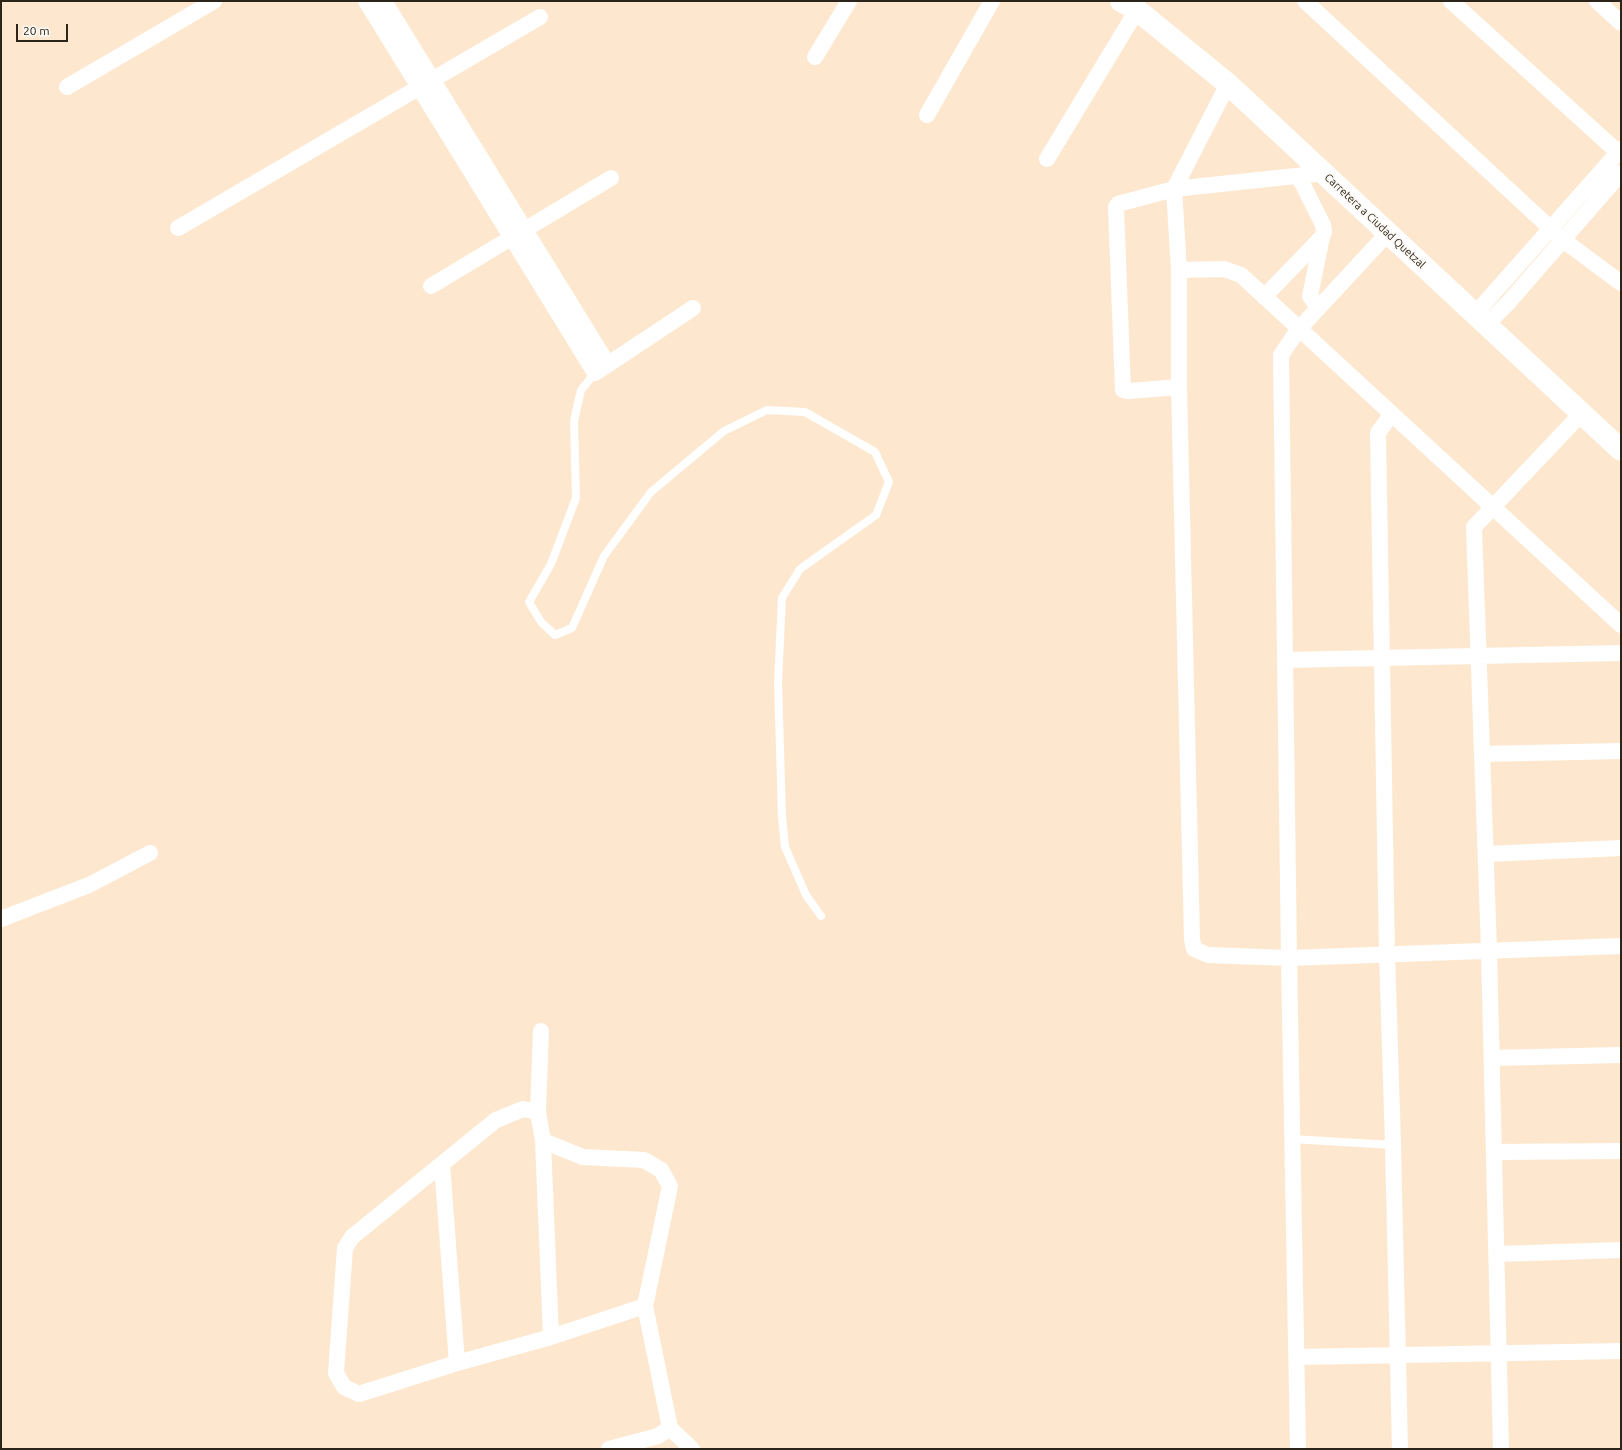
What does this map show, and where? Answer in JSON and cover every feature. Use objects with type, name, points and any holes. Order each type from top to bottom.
[{"type":"main road","name":"Carretera a Ciudad Quetzal","points":[[1129,6],[1228,84],[1621,450]]},
{"type":"street","points":[[67,87],[214,1]]},
{"type":"street","points":[[366,1],[426,83]]},
{"type":"street","points":[[384,1],[426,83],[601,368],[693,308]]},
{"type":"street","points":[[814,57],[850,1]]},
{"type":"street","points":[[927,114],[992,1]]},
{"type":"street","points":[[1305,1],[1550,230],[1621,283]]},
{"type":"street","points":[[1451,1],[1620,152],[1550,230],[1481,320]]},
{"type":"street","points":[[1597,1],[1621,23]]},
{"type":"street","points":[[1047,159],[1129,6]]},
{"type":"street","points":[[178,228],[540,17]]},
{"type":"street","points":[[1228,84],[1174,189],[1179,270],[1179,387],[1192,939],[1194,949],[1208,955],[1289,958],[1387,953],[1621,946]]},
{"type":"street","points":[[1179,387],[1129,391],[1123,390],[1116,207],[1122,203],[1174,189],[1299,177],[1324,173]]},
{"type":"street","points":[[1481,320],[1563,240],[1621,173]]},
{"type":"street","points":[[1299,177],[1323,225],[1324,232],[1310,296],[1318,308]]},
{"type":"street","points":[[431,286],[611,178]]},
{"type":"street","points":[[1298,1449],[1289,958],[1281,355],[1298,330],[1388,233]]},
{"type":"street","points":[[1264,297],[1322,237]]},
{"type":"street","points":[[1179,270],[1224,269],[1241,275],[1298,330],[1621,625]]},
{"type":"street","points":[[1501,1449],[1498,1254],[1486,854],[1474,528],[1582,413]]},
{"type":"street","points":[[1391,414],[1378,432],[1387,953],[1400,1449]]},
{"type":"street","points":[[1285,660],[1621,653]]},
{"type":"street","points":[[1482,754],[1621,751]]},
{"type":"street","points":[[1486,854],[1621,848]]},
{"type":"street","points":[[1,919],[89,885],[150,854]]},
{"type":"street","points":[[541,1031],[538,1112],[543,1141],[551,1337]]},
{"type":"street","points":[[1492,1058],[1621,1055]]},
{"type":"street","points":[[538,1112],[523,1109],[496,1120],[352,1237],[345,1248],[336,1373],[344,1387],[359,1394],[458,1363],[551,1337],[645,1306]]},
{"type":"street","points":[[543,1141],[583,1157],[644,1160],[661,1170],[670,1186],[645,1306],[670,1428],[692,1449]]},
{"type":"street","points":[[1494,1152],[1621,1152]]},
{"type":"street","points":[[442,1165],[458,1363]]},
{"type":"street","points":[[1498,1254],[1621,1250]]},
{"type":"street","points":[[1297,1357],[1621,1351]]},
{"type":"street","points":[[608,1449],[658,1436],[670,1428]]},
{"type":"lane","points":[[601,368],[581,390],[574,421],[576,498],[551,564],[529,602],[541,622],[555,635],[572,628],[604,556],[651,492],[724,431],[767,410],[805,412],[875,452],[890,482],[876,515],[800,569],[782,598],[778,682],[782,816],[785,847],[806,895],[821,916]]},
{"type":"lane","points":[[1292,1139],[1393,1145]]}]
